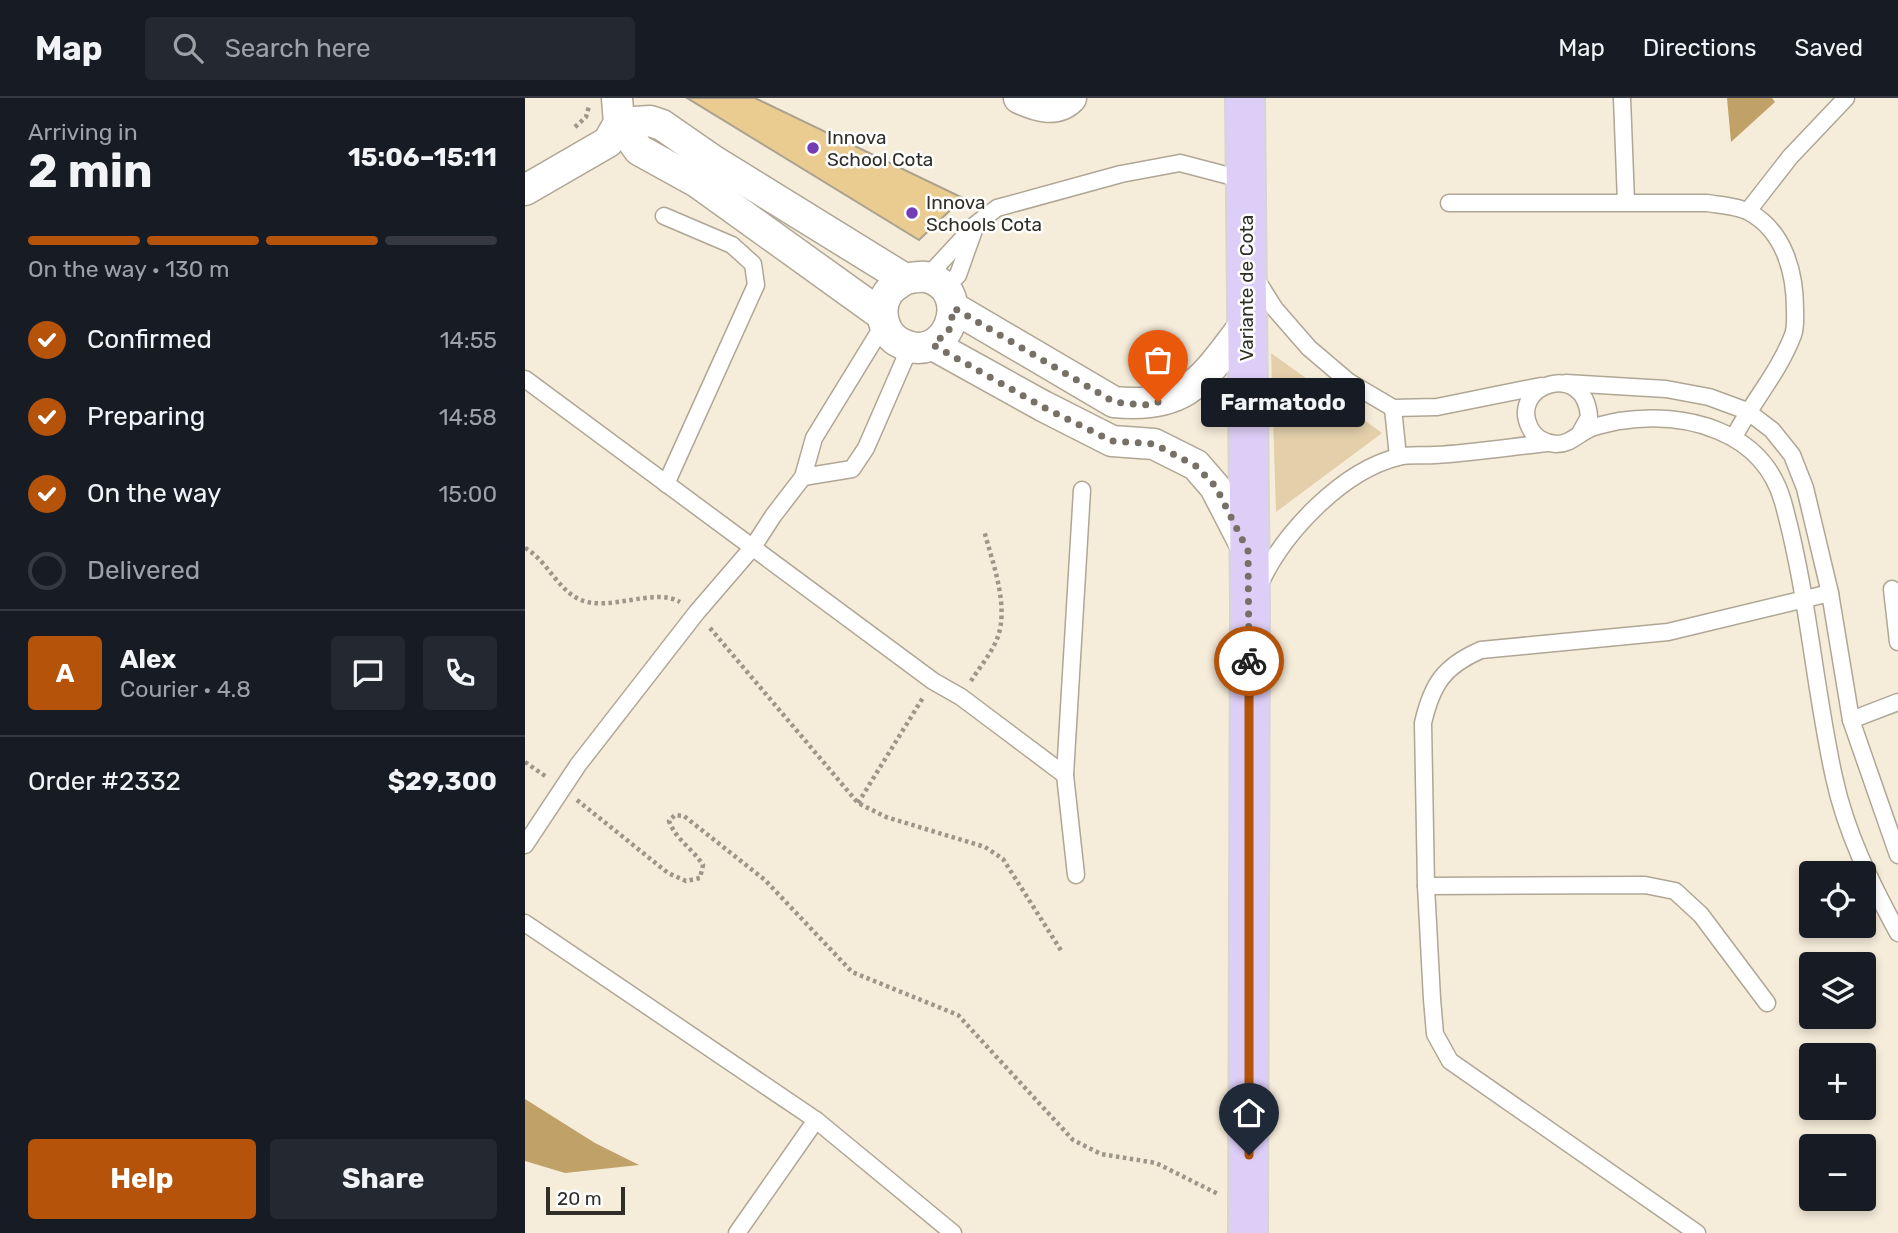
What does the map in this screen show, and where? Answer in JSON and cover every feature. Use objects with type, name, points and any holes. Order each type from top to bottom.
[{"type":"main road","name":"Variante de Cota","points":[[1245,98],[1250,605],[1248,1221]]},
{"type":"street","points":[[1019,98],[1037,107],[1051,107],[1066,103],[1071,98]]},
{"type":"street","points":[[525,190],[608,142],[618,111]]},
{"type":"street","points":[[618,111],[662,125],[714,161],[933,288],[1114,402],[1144,405],[1171,400],[1203,379],[1246,323]]},
{"type":"street","points":[[618,111],[639,149],[697,182],[883,319],[894,339],[921,346],[1112,441],[1154,444],[1196,466],[1216,487],[1248,551]]},
{"type":"street","points":[[883,319],[887,293],[933,288]]},
{"type":"street","points":[[921,346],[949,330],[933,288]]},
{"type":"lane","points":[[1622,98],[1626,202]]},
{"type":"lane","points":[[1748,211],[1790,157],[1846,98]]},
{"type":"lane","points":[[933,288],[975,224],[997,208],[1149,168],[1180,163],[1246,180]]},
{"type":"lane","points":[[1449,203],[1707,203],[1748,211],[1774,233],[1788,258],[1795,332],[1783,359],[1747,411],[1734,438]]},
{"type":"lane","points":[[664,216],[732,245],[753,264],[756,285],[666,484]]},
{"type":"lane","points":[[933,288],[958,275],[975,224]]},
{"type":"lane","points":[[1247,265],[1275,309],[1309,348],[1349,382],[1393,408],[1437,407],[1551,384],[1667,389],[1709,397],[1747,411],[1772,430],[1792,455],[1805,488],[1830,593],[1851,720],[1898,855]]},
{"type":"lane","points":[[525,845],[563,788],[697,612],[753,547],[803,477],[814,438],[883,319]]},
{"type":"lane","points":[[803,477],[852,469],[866,449],[921,346]]},
{"type":"lane","points":[[525,379],[933,681],[961,697],[1065,775]]},
{"type":"lane","points":[[1547,443],[1531,430],[1526,410],[1529,400],[1551,384],[1577,390],[1588,407],[1588,417],[1579,435]]},
{"type":"lane","points":[[1393,408],[1398,457]]},
{"type":"lane","points":[[1250,605],[1268,566],[1293,530],[1323,500],[1359,475],[1398,457],[1570,442],[1590,429],[1641,418],[1695,422],[1734,438],[1754,452],[1772,473],[1782,500],[1805,599],[1834,778],[1861,865],[1898,933]]},
{"type":"lane","points":[[1076,875],[1065,775],[1081,490]]},
{"type":"lane","points":[[1892,589],[1898,642]]},
{"type":"lane","points":[[1697,1233],[1450,1061],[1435,1034],[1426,886],[1423,723],[1429,696],[1444,673],[1461,659],[1481,650],[1668,632],[1830,593]]},
{"type":"lane","points":[[1851,720],[1898,702]]},
{"type":"lane","points":[[1426,886],[1645,885],[1675,891],[1701,915],[1766,1003]]},
{"type":"lane","points":[[525,923],[816,1120],[953,1233]]},
{"type":"lane","points":[[737,1233],[816,1120]]},
{"type":"path","points":[[961,697],[997,639],[1002,620],[984,530]]},
{"type":"path","points":[[525,548],[535,553],[567,592],[583,601],[598,603],[667,599],[675,600],[697,612],[858,803],[885,817],[985,846],[1003,859],[1062,952]]},
{"type":"path","points":[[858,803],[933,681]]},
{"type":"path","points":[[563,788],[668,873],[686,881],[700,878],[703,865],[696,854],[678,839],[669,821],[675,816],[684,816],[765,880],[852,972],[958,1015],[1073,1140],[1101,1154],[1156,1163],[1248,1221]]},
{"type":"shaded area","points":[[1727,98],[1772,98],[1775,102],[1731,142]]},
{"type":"shaded area","points":[[1271,353],[1382,433],[1276,512]]},
{"type":"shaded area","points":[[525,1099],[595,1143],[639,1165],[565,1173],[525,1161]]},
{"type":"building","name":"Innova School Cota","points":[[687,98],[755,98],[963,198],[919,240]]},
{"type":"way so far","points":[[1158,402],[1144,405],[1114,402],[954,308],[949,330],[933,345],[1043,407],[1112,441],[1154,444],[1196,466],[1216,487],[1248,551],[1249,661]]},
{"type":"place","name":"Innova School Cota","points":[[813,148]]},
{"type":"place","name":"Innova Schools Cota","points":[[912,213]]},
{"type":"place","name":"Farmatodo","points":[[1158,402]]},
{"type":"route","points":[[1249,661],[1249,1155]]}]
